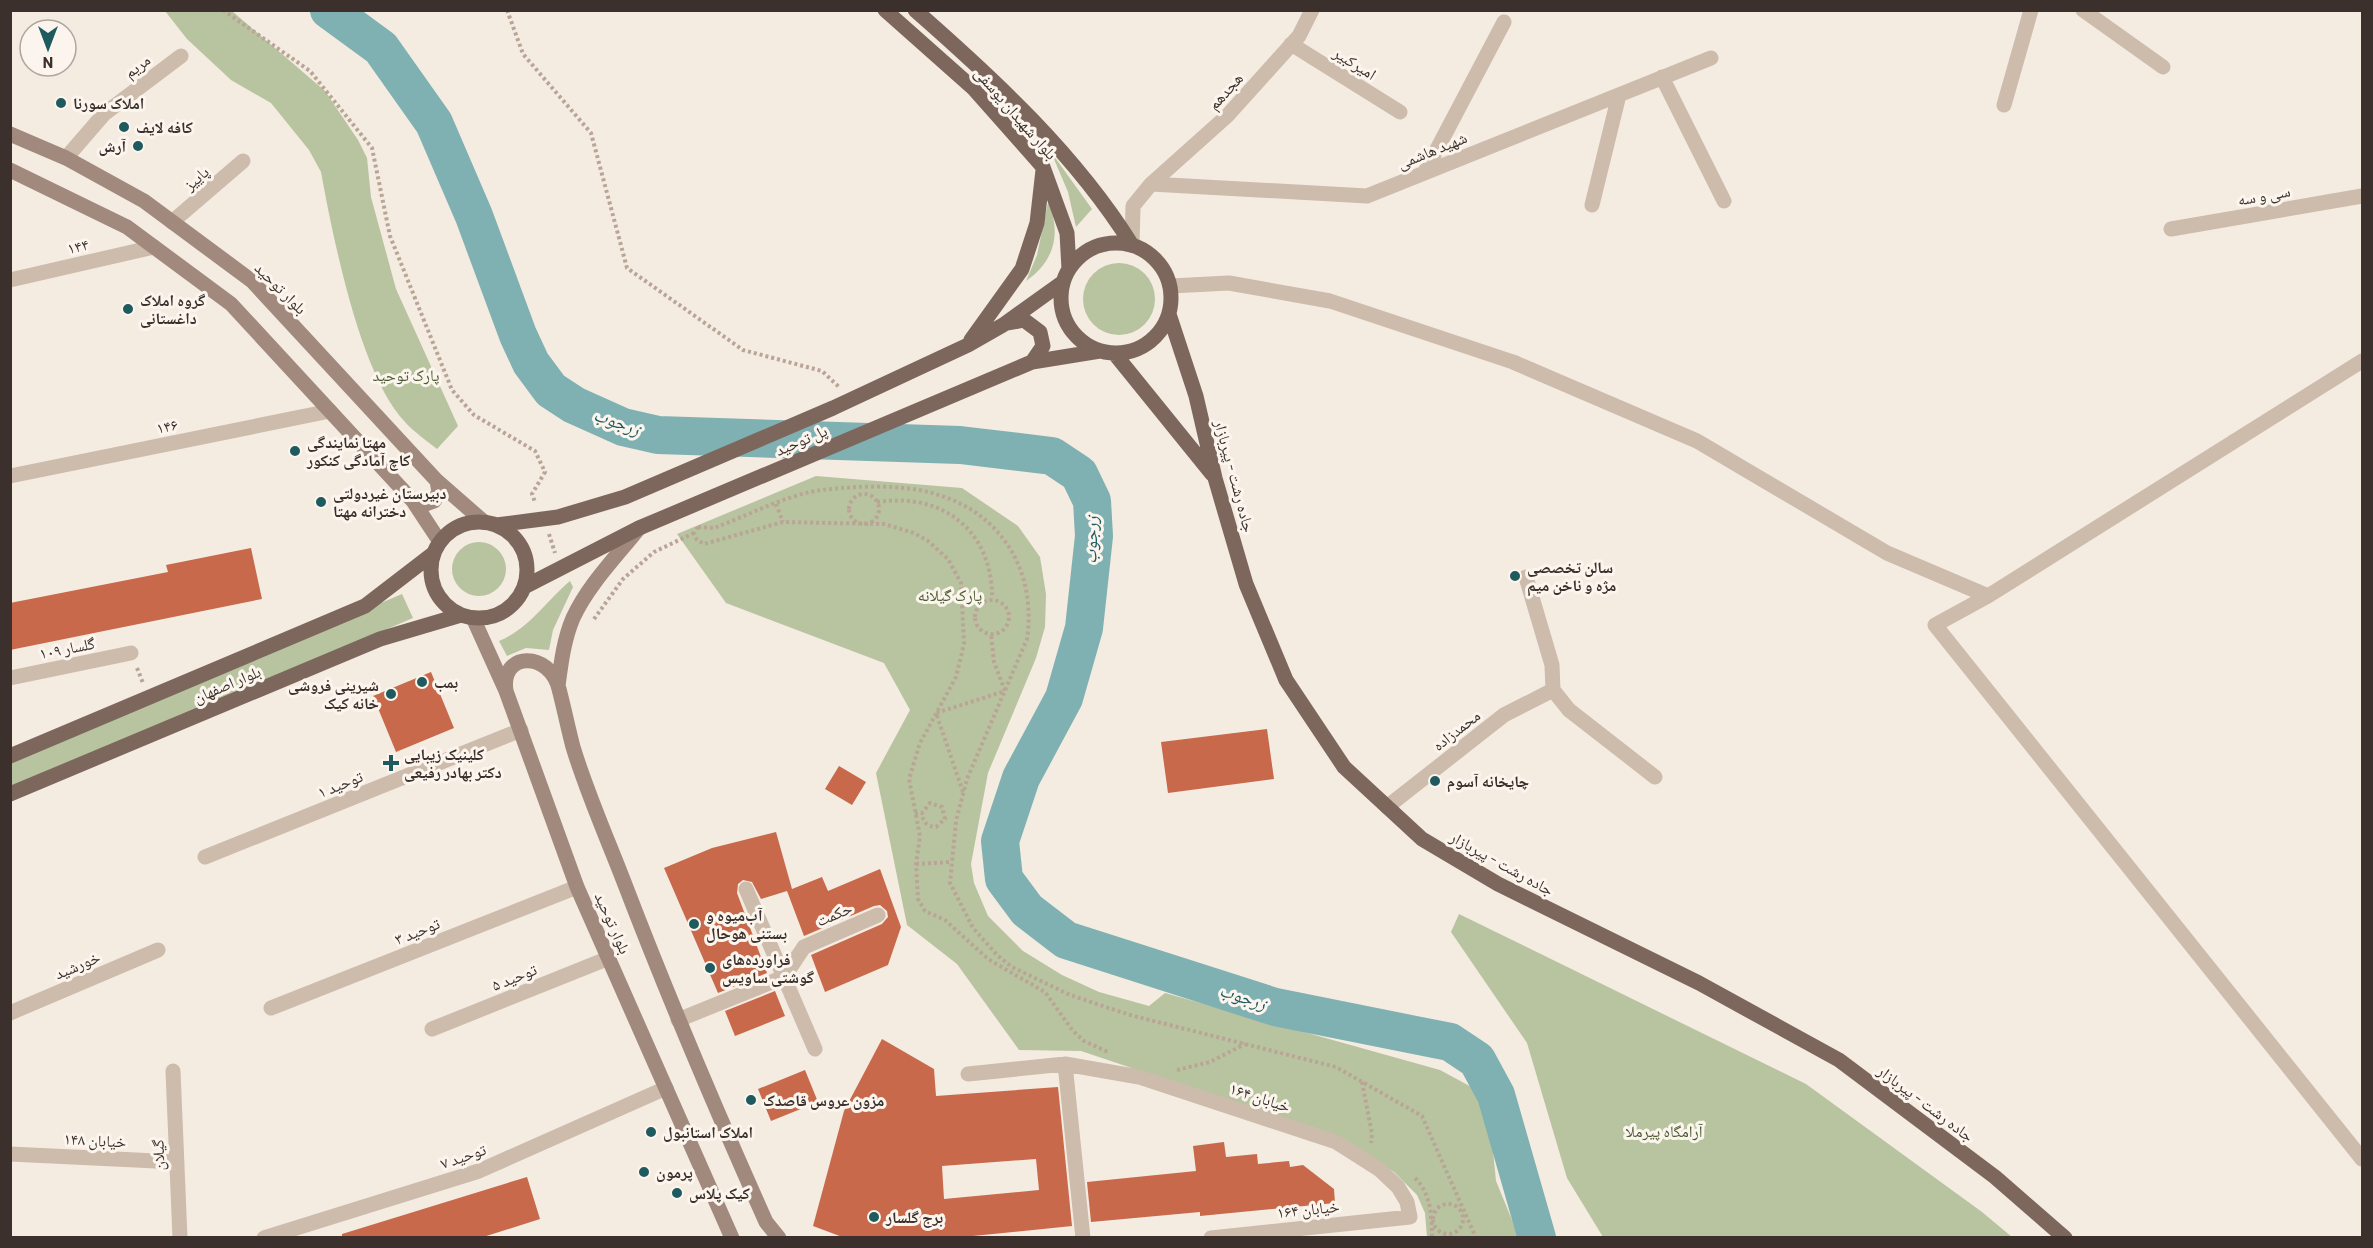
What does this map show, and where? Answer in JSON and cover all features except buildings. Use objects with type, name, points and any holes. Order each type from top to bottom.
[{"type":"main road","name":"بلوار شهیدان یوسفی","points":[[885,10],[974,88],[1043,167],[1066,232],[1066,275]]},
{"type":"main road","name":"بلوار شهیدان یوسفی","points":[[915,10],[987,73],[1028,114],[1098,194],[1132,245]]},
{"type":"main road","name":"بلوار توحید","points":[[10,134],[66,158],[144,201],[252,281],[437,481],[490,524]]},
{"type":"main road","points":[[968,345],[1022,269],[1036,222],[1043,167]]},
{"type":"main road","points":[[10,170],[128,227],[231,304],[413,501],[437,547]]},
{"type":"main road","points":[[1107,352],[1129,352],[1154,338],[1169,314],[1170,286],[1157,260],[1132,245],[1118,243],[1090,249],[1066,275],[1061,303],[1067,324],[1081,340],[1107,352],[1215,478]]},
{"type":"main road","name":"پل توحید","points":[[490,524],[558,518],[625,497],[833,408],[968,345],[1003,325],[1066,275]]},
{"type":"main road","name":"جاده رشت - پیربازار","points":[[1169,314],[1196,396],[1215,478],[1246,584],[1286,680],[1344,766],[1422,839],[1498,884],[1699,982],[1839,1060],[1995,1177],[2065,1238]]},
{"type":"main road","points":[[1003,325],[1024,320],[1040,332],[1043,345],[1032,362]]},
{"type":"main road","name":"پل توحید","points":[[524,587],[639,528],[1032,362],[1107,352]]},
{"type":"main road","points":[[413,501],[423,505],[434,501],[439,492],[437,481]]},
{"type":"main road","points":[[490,524],[507,531],[523,550],[526,563],[524,587],[518,598],[498,614],[467,616],[450,609],[435,589],[431,577],[437,547],[459,526],[490,524]]},
{"type":"main road","points":[[556,680],[574,617],[595,583],[639,528]]},
{"type":"main road","name":"بلوار اصفهان","points":[[10,756],[365,606],[437,547]]},
{"type":"main road","name":"بلوار توحید","points":[[467,616],[506,692],[577,887],[732,1238]]},
{"type":"main road","name":"بلوار اصفهان","points":[[10,794],[380,639],[467,616]]},
{"type":"main road","points":[[506,692],[505,684],[510,670],[522,661],[536,660],[543,663],[556,680]]},
{"type":"main road","name":"بلوار توحید","points":[[556,680],[573,748],[678,1020],[766,1222],[779,1238]]},
{"type":"street","name":"هجدهم","points":[[1132,245],[1133,206],[1151,184],[1227,116],[1291,44],[1312,10]]},
{"type":"street","points":[[2004,105],[2031,10]]},
{"type":"street","points":[[2083,10],[2163,67]]},
{"type":"street","points":[[1425,172],[1504,22]]},
{"type":"street","name":"امیرکبیر","points":[[1291,44],[1400,112]]},
{"type":"street","name":"مریم","points":[[66,158],[104,114],[181,56]]},
{"type":"street","name":"شهید هاشمی","points":[[1151,184],[1367,196],[1711,58]]},
{"type":"street","points":[[1662,78],[1724,201]]},
{"type":"street","points":[[1592,205],[1619,95]]},
{"type":"street","name":"پاییز","points":[[172,222],[243,160]]},
{"type":"street","name":"سی و سه","points":[[2171,229],[2362,196]]},
{"type":"street","name":"۱۴۴","points":[[10,280],[154,247]]},
{"type":"street","points":[[1170,286],[1229,283],[1330,301],[1513,362],[1697,441],[1887,553],[1988,596]]},
{"type":"street","points":[[2362,360],[1988,596],[1935,625],[2362,1159]]},
{"type":"street","name":"۱۴۶","points":[[10,476],[330,411]]},
{"type":"street","points":[[1526,577],[1552,665],[1553,690],[1569,710],[1655,777]]},
{"type":"street","name":"گلسار ۱۰۹","points":[[10,678],[131,653]]},
{"type":"street","name":"محمدزاده","points":[[1387,807],[1504,715],[1553,690]]},
{"type":"street","name":"توحید ۱","points":[[205,857],[521,730]]},
{"type":"street","name":"توحید ۳","points":[[271,1008],[577,887]]},
{"type":"street","points":[[746,889],[815,1049]]},
{"type":"street","name":"حکمت","points":[[784,977],[804,947],[878,915]]},
{"type":"street","name":"خورشید","points":[[10,1012],[158,950]]},
{"type":"street","name":"توحید ۵","points":[[432,1029],[609,958]]},
{"type":"street","points":[[678,1020],[784,977]]},
{"type":"street","points":[[1065,1064],[1083,1238]]},
{"type":"street","name":"خیابان ۱۶۴","points":[[968,1074],[1065,1064],[1139,1077],[1336,1142],[1380,1170],[1398,1186],[1407,1202],[1410,1217]]},
{"type":"street","name":"گیلان","points":[[173,1071],[180,1238]]},
{"type":"street","name":"توحید ۷","points":[[264,1238],[479,1171],[666,1088]]},
{"type":"street","name":"خیابان ۱۴۸","points":[[10,1154],[177,1162]]},
{"type":"street","name":"۱۶۴ خیابان","points":[[1211,1238],[1410,1217]]},
{"type":"path","points":[[223,10],[310,71],[372,148],[390,236],[439,363],[452,390],[474,416],[535,451],[545,472],[531,494],[543,519]]},
{"type":"path","points":[[507,10],[507,17],[523,54],[591,133],[627,268],[743,350],[822,371],[853,399]]},
{"type":"path","points":[[865,488],[865,494]]},
{"type":"path","points":[[590,629],[623,579],[654,552],[694,533],[698,527],[714,528],[820,490],[865,488],[931,492],[950,498],[984,519],[1009,546],[1024,578],[1029,625],[1027,639],[963,792],[956,821],[950,883],[964,914],[984,942],[1012,967],[1044,984],[1095,1005],[1336,1067],[1422,1116],[1476,1238]]},
{"type":"path","points":[[865,494],[878,502],[892,500],[922,502],[950,513],[972,533],[986,557],[992,595]]},
{"type":"path","points":[[865,494],[854,499],[849,511],[854,520],[865,524]]},
{"type":"path","points":[[865,524],[877,516],[878,502]]},
{"type":"path","points":[[776,504],[783,522]]},
{"type":"path","points":[[694,533],[697,540],[710,543],[783,522],[899,527],[914,533],[938,549],[948,560],[961,583],[964,644],[956,677],[920,743],[909,779],[920,837],[916,864],[918,899],[925,911],[945,920],[988,959],[1044,992],[1073,1031],[1084,1041],[1117,1056]]},
{"type":"path","points":[[998,601],[1007,610],[1008,624],[998,633],[991,634],[980,629],[975,619],[978,606],[984,602],[998,601]]},
{"type":"path","points":[[963,619],[975,619]]},
{"type":"path","points":[[991,634],[994,662],[1005,691]]},
{"type":"path","points":[[131,653],[148,698]]},
{"type":"path","points":[[936,713],[1005,691]]},
{"type":"path","points":[[936,713],[963,792]]},
{"type":"path","points":[[915,814],[922,813],[930,803],[937,803],[942,807],[945,819],[942,824],[929,826],[925,823],[922,813]]},
{"type":"path","points":[[945,819],[956,821]]},
{"type":"path","points":[[916,864],[951,862]]},
{"type":"path","points":[[1181,1075],[1170,1072],[1210,1062],[1245,1044]]},
{"type":"path","points":[[1362,1082],[1372,1134],[1371,1143]]},
{"type":"path","points":[[1360,1139],[1380,1150]]},
{"type":"path","points":[[1410,1174],[1422,1186],[1432,1218],[1434,1227],[1440,1233],[1449,1235],[1457,1232],[1462,1225],[1463,1216],[1454,1205],[1440,1206],[1432,1218],[1432,1238]]},
{"type":"green space","name":"پارک توحید","points":[[165,11],[232,11],[325,91],[358,140],[367,158],[371,197],[396,289],[458,426],[437,449],[405,422],[389,400],[375,372],[362,339],[341,267],[321,172],[309,150],[271,103],[231,80],[187,39]]},
{"type":"green space","points":[[1051,152],[1092,209],[1076,227],[1068,192]]},
{"type":"green space","points":[[1048,202],[1054,225],[1053,246],[1043,265],[1026,281],[1037,255]]},
{"type":"green space","points":[[1119,263],[1133,266],[1145,273],[1152,285],[1155,299],[1152,313],[1145,325],[1133,332],[1119,335],[1105,332],[1093,325],[1086,313],[1083,299],[1086,285],[1093,273],[1105,266]]},
{"type":"green space","name":"پارک گیلانه","points":[[816,476],[962,488],[1018,526],[1040,557],[1046,594],[1045,627],[1036,658],[988,773],[971,864],[974,883],[988,916],[1023,951],[1062,975],[1099,992],[1149,1006],[1165,993],[1440,1070],[1477,1090],[1491,1131],[1496,1181],[1519,1237],[1427,1237],[1425,1213],[1417,1195],[1394,1172],[1341,1138],[1081,1051],[1019,1050],[957,964],[907,925],[876,773],[910,710],[884,663],[726,603],[677,534]]},
{"type":"green space","points":[[474,542],[484,542],[494,546],[502,554],[506,569],[502,584],[494,592],[484,596],[474,596],[464,592],[456,584],[452,574],[452,564],[456,554],[464,546]]},
{"type":"green space","points":[[570,581],[573,587],[553,630],[549,650],[526,648],[507,656],[499,641],[520,629]]},
{"type":"green space","points":[[402,594],[413,618],[11,789],[11,760]]},
{"type":"green space","name":"آرامگاه پیرملا","points":[[1459,914],[1806,1084],[1982,1212],[2012,1237],[1603,1237],[1567,1178],[1527,1043],[1451,932]]},
{"type":"waterway","name":"زرجوب","points":[[329,10],[381,48],[434,123],[474,216],[518,335],[531,363],[551,390],[574,405],[623,427],[658,435],[960,445],[1052,456],[1079,474],[1092,501],[1094,536],[1084,628],[1064,698],[1021,778],[1000,841],[1004,879],[1027,910],[1066,940],[1275,1007],[1450,1042],[1477,1060],[1496,1095],[1537,1238]]},
{"type":"place","name":"املاک سورنا","points":[[61,103]]},
{"type":"place","name":"کافه لایف","points":[[124,127]]},
{"type":"place","name":"آرش","points":[[138,146]]},
{"type":"place","name":"گروه املاک داغستانی","points":[[128,309]]},
{"type":"place","name":"مهتا نمایندگی کاچ آمادگی کنکور","points":[[295,451]]},
{"type":"place","name":"دبیرستان غیردولتی دخترانه مهتا","points":[[321,502]]},
{"type":"place","name":"سالن تخصصی مژه و ناخن میم","points":[[1515,576]]},
{"type":"place","name":"بمب","points":[[422,682]]},
{"type":"place","name":"شیرینی فروشی خانه کیک","points":[[391,694]]},
{"type":"place","name":"کلینیک زیبایی دکتر بهادر رفیعی","points":[[391,763]]},
{"type":"place","name":"چایخانه آسوم","points":[[1435,781]]},
{"type":"place","name":"آب‌میوه و بستنی هوحال","points":[[694,924]]},
{"type":"place","name":"فراورده‌های گوشتی ساویس","points":[[710,968]]},
{"type":"place","name":"مزون عروس قاصدک","points":[[751,1100]]},
{"type":"place","name":"املاک استانبول","points":[[651,1132]]},
{"type":"place","name":"پرمون","points":[[644,1172]]},
{"type":"place","name":"کیک پلاس","points":[[677,1193]]},
{"type":"place","name":"برج گلسار","points":[[874,1217]]}]
